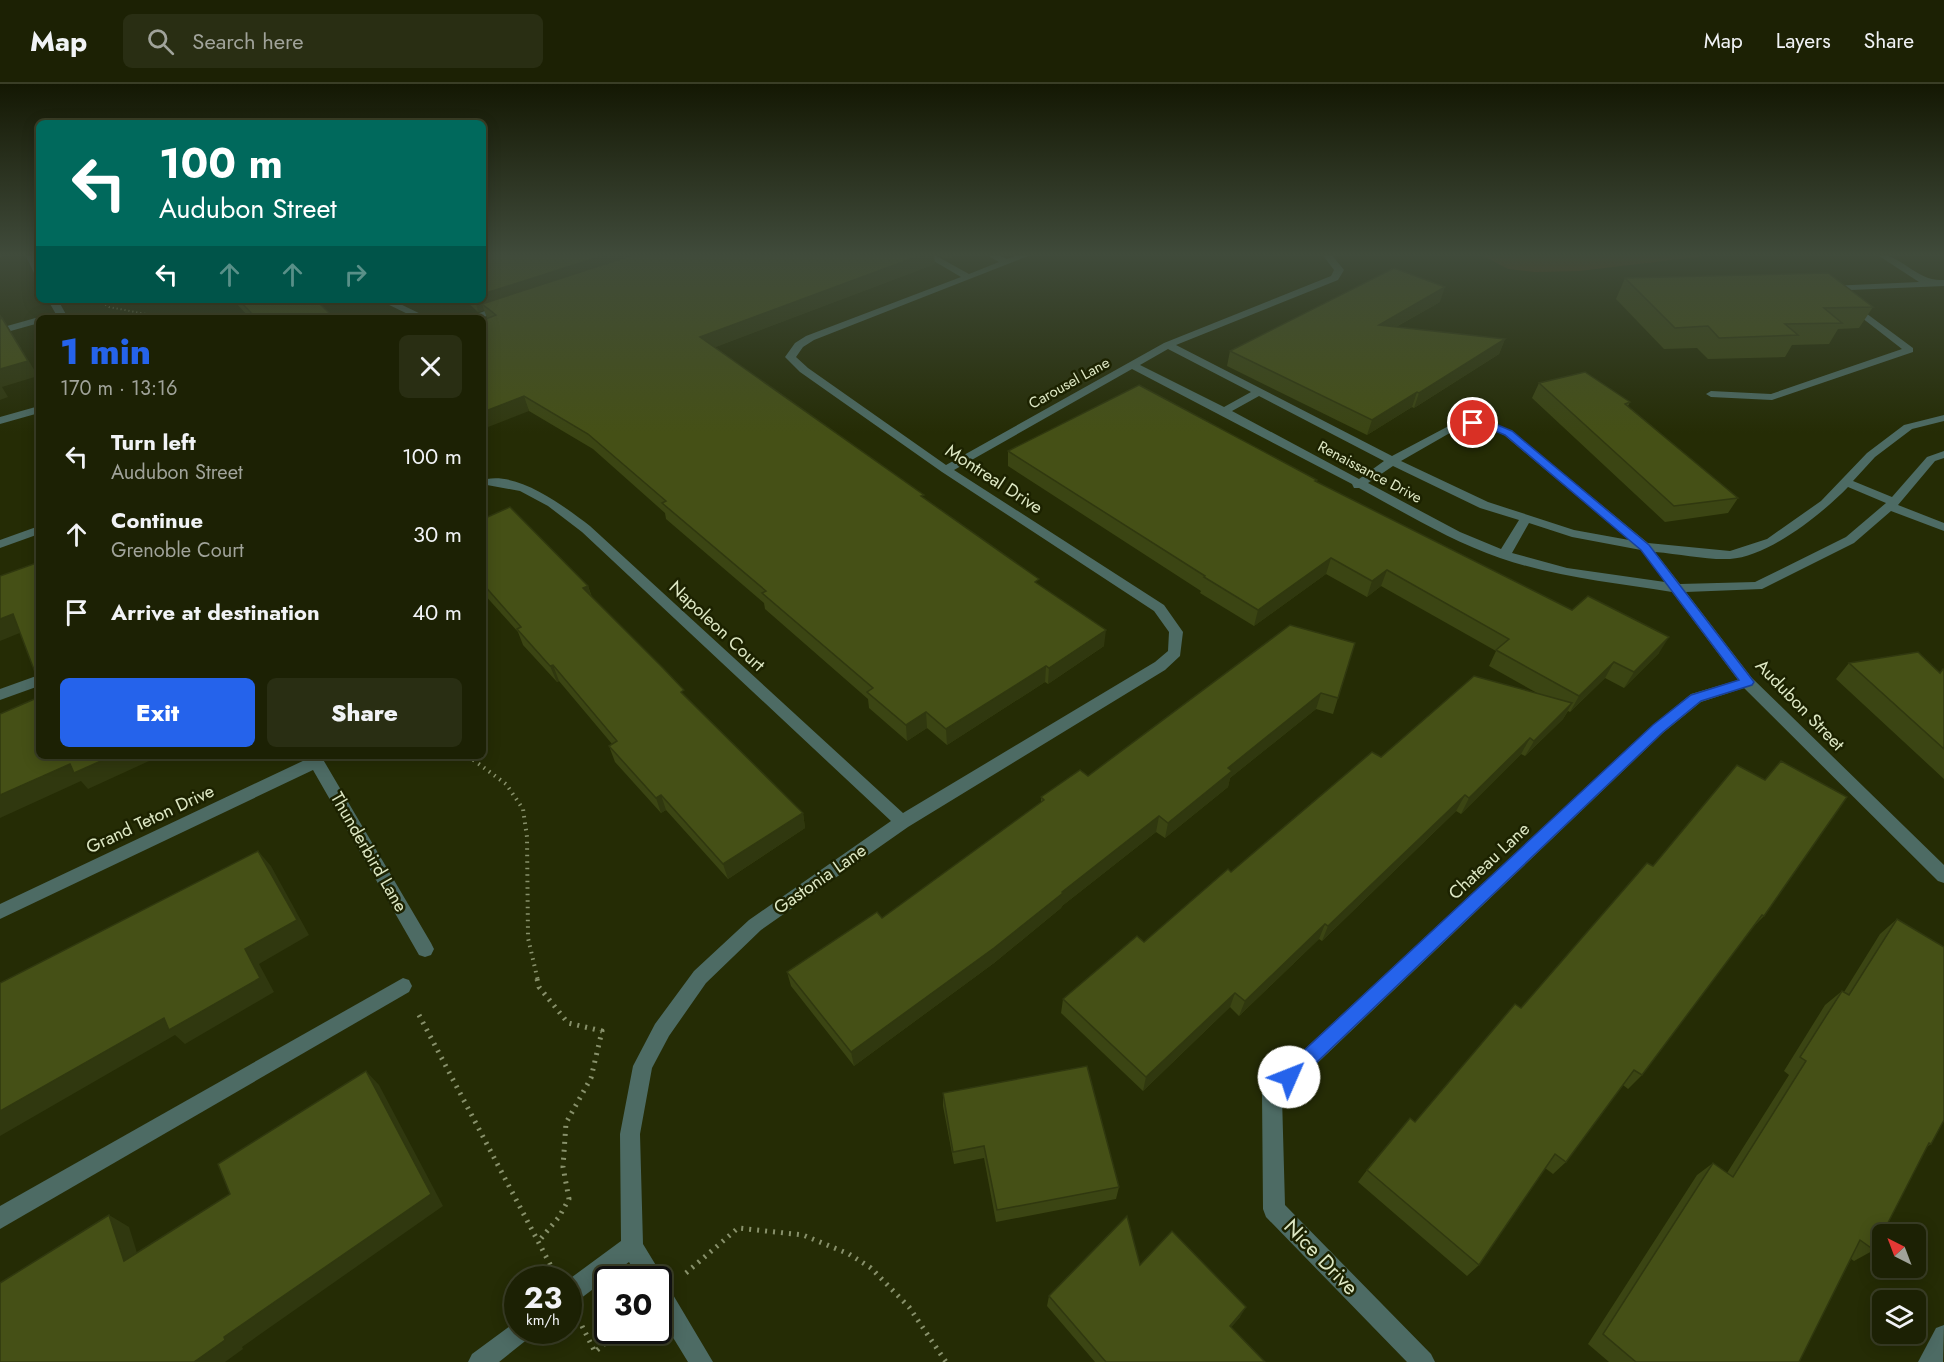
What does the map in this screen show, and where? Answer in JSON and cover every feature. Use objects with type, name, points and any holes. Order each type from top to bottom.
[{"type":"street","name":"Montreal Drive","points":[[873,314],[810,338],[799,345],[790,357],[804,370],[946,470],[1159,608],[1176,632]]},
{"type":"street","name":"Carousel Lane","points":[[946,470],[1168,345],[1246,314]]},
{"type":"street","points":[[1711,394],[1772,397],[1909,350],[1862,314]]},
{"type":"street","points":[[0,331],[36,321]]},
{"type":"street","name":"Renaissance Drive","points":[[1168,345],[1392,461],[1484,505],[1572,532],[1645,547],[1731,555],[1771,542],[1825,504],[1871,455],[1908,427],[1944,418]]},
{"type":"street","name":"Renaissance Drive","points":[[1132,365],[1224,411],[1358,485],[1456,535],[1504,555],[1568,572],[1676,588],[1757,586],[1850,540],[1891,504],[1931,459],[1944,454]]},
{"type":"street","points":[[1224,411],[1259,392]]},
{"type":"street","points":[[0,421],[36,410]]},
{"type":"street","name":"Audubon Street","points":[[1358,485],[1392,461],[1460,423],[1485,423],[1508,433],[1645,547],[1747,682],[1944,876]]},
{"type":"street","name":"Napoleon Court","points":[[491,482],[523,488],[552,503],[586,529],[902,822]]},
{"type":"street","points":[[1846,482],[1944,527]]},
{"type":"street","points":[[1504,555],[1526,518]]},
{"type":"street","points":[[0,544],[36,531]]},
{"type":"street","name":"Gastonia Lane","points":[[632,1246],[630,1134],[643,1066],[662,1030],[700,977],[755,925],[902,822],[1160,666],[1175,654],[1176,632]]},
{"type":"street","points":[[0,695],[36,681]]},
{"type":"street","name":"Chateau Lane","points":[[1272,1093],[1658,729],[1696,698],[1747,682]]},
{"type":"street","name":"Grand Teton Drive","points":[[0,912],[314,759]]},
{"type":"street","name":"Thunderbird Lane","points":[[314,759],[424,949]]},
{"type":"street","points":[[0,1218],[403,987]]},
{"type":"street","name":"Nice Drive","points":[[1272,1093],[1274,1209],[1423,1362]]},
{"type":"street","points":[[582,1284],[632,1246],[644,1266]]},
{"type":"street","points":[[672,1314],[701,1362]]},
{"type":"street","points":[[1930,1362],[1944,1336]]},
{"type":"street","points":[[480,1362],[504,1343]]},
{"type":"path","points":[[472,759],[506,784],[523,809],[527,837],[528,938],[539,987],[568,1023],[602,1031],[591,1078],[566,1123],[564,1167],[569,1199],[559,1217],[538,1242]]},
{"type":"path","points":[[403,987],[551,1266]]},
{"type":"path","points":[[672,1278],[738,1228],[803,1235],[849,1254],[871,1268],[909,1306],[946,1362]]},
{"type":"path","points":[[582,1327],[595,1352],[604,1344]]},
{"type":"building","points":[[252,314],[331,315],[253,315]]},
{"type":"building","points":[[494,314],[763,314],[700,337],[924,495],[921,496],[1039,579],[1035,582],[1106,630],[1049,668],[1046,666],[946,729],[926,712],[906,725],[867,692],[873,688],[762,593],[766,591],[662,503],[666,501],[588,434],[524,396],[486,411],[486,319],[496,315]]},
{"type":"building","points":[[1304,314],[1399,314],[1379,325],[1505,339],[1372,420],[1230,351]]},
{"type":"building","points":[[1661,314],[1831,314],[1842,323],[1785,324],[1798,335],[1719,338],[1708,326],[1675,328]]},
{"type":"building","points":[[2,318],[28,361],[0,369],[0,319]]},
{"type":"building","points":[[1585,372],[1630,402],[1625,404],[1738,498],[1674,506],[1539,383]]},
{"type":"building","points":[[1139,385],[1317,480],[1315,481],[1572,610],[1588,596],[1669,637],[1634,672],[1614,662],[1579,696],[1496,650],[1509,639],[1387,570],[1372,581],[1331,558],[1258,610],[1008,451]]},
{"type":"building","points":[[510,507],[588,586],[583,588],[684,690],[681,692],[803,813],[723,864],[661,795],[656,798],[609,746],[617,741],[553,665],[550,666],[517,629],[521,627],[486,587],[486,518]]},
{"type":"building","points":[[36,563],[36,675],[13,614],[0,619],[0,576]]},
{"type":"building","points":[[1290,625],[1355,643],[1338,698],[1321,693],[1228,768],[1232,771],[1168,823],[1159,816],[994,948],[851,1052],[787,972],[877,912],[882,918],[1044,800],[1041,797],[1080,770],[1088,776]]},
{"type":"building","points":[[1918,652],[1940,673],[1944,670],[1944,749],[1849,663]]},
{"type":"building","points":[[1474,676],[1572,703],[1534,741],[1530,738],[1469,798],[1465,795],[1328,926],[1325,924],[1245,1001],[1235,993],[1146,1077],[1063,999],[1137,936],[1144,942],[1228,869],[1231,872],[1372,752],[1381,757]]},
{"type":"building","points":[[36,698],[36,759],[105,759],[74,773],[70,764],[0,795],[0,714]]},
{"type":"building","points":[[1781,761],[1847,797],[1764,916],[1762,915],[1642,1075],[1634,1070],[1566,1162],[1555,1154],[1479,1265],[1367,1170],[1410,1118],[1415,1122],[1515,1004],[1521,1008],[1647,863],[1653,866],[1737,765],[1765,780]]},
{"type":"building","points":[[258,851],[297,920],[245,949],[260,978],[169,1030],[164,1018],[0,1111],[0,983]]},
{"type":"building","points":[[1897,919],[1944,947],[1944,1120],[1931,1144],[1929,1143],[1887,1224],[1872,1224],[1872,1249],[1860,1240],[1799,1362],[1636,1362],[1603,1334],[1713,1163],[1733,1177],[1806,1061],[1800,1057],[1842,991],[1849,995]]},
{"type":"building","points":[[1087,1066],[1119,1187],[997,1210],[984,1146],[953,1152],[943,1093]]},
{"type":"building","points":[[366,1071],[431,1194],[224,1337],[225,1340],[194,1362],[0,1362],[0,1283],[109,1215],[124,1261],[230,1194],[218,1164]]},
{"type":"building","points":[[1127,1216],[1140,1265],[1172,1231],[1246,1307],[1230,1326],[1265,1362],[1106,1362],[1049,1296]]},
{"type":"route","points":[[1289,1077],[1658,729],[1696,698],[1747,682],[1645,547],[1508,433],[1485,423],[1473,423]]}]
